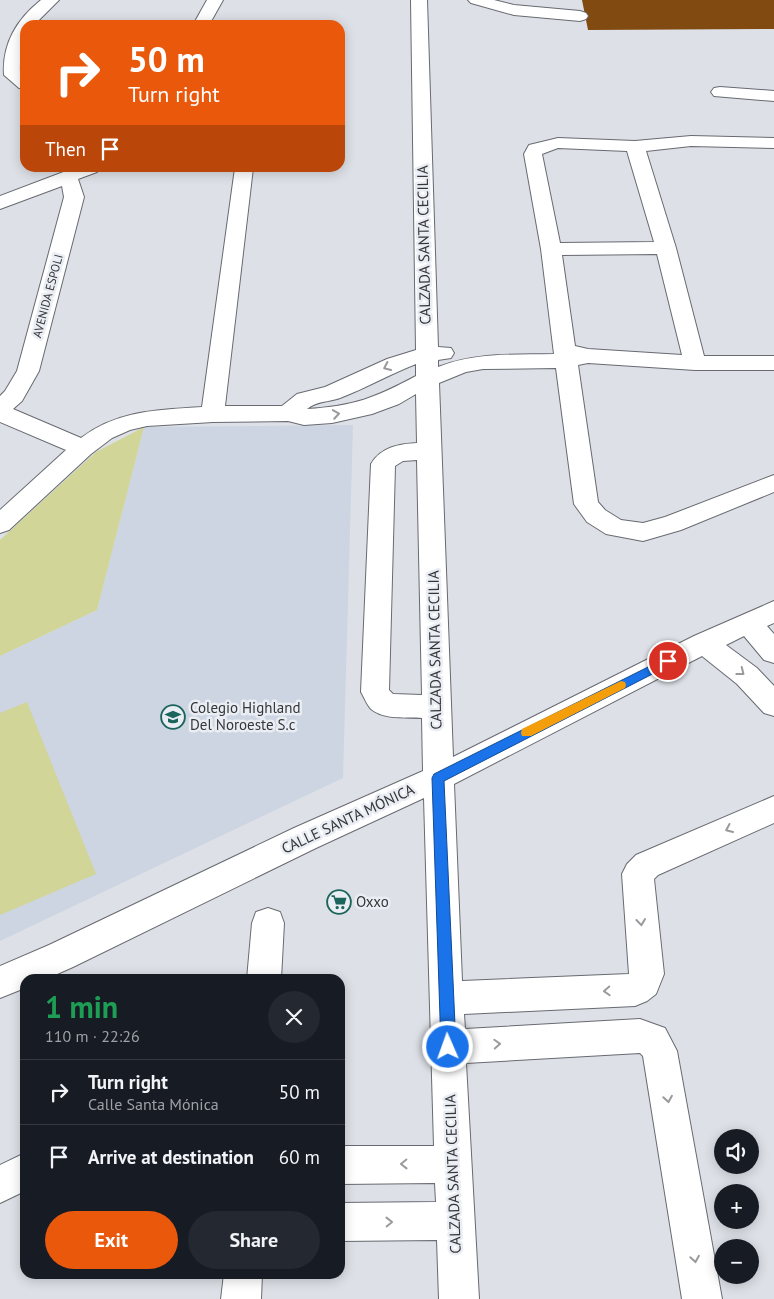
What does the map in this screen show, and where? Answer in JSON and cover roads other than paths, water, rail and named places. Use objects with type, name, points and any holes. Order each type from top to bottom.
[{"type":"street","points":[[28,20],[50,0]]},
{"type":"street","points":[[204,20],[215,0]]},
{"type":"street","name":"CALZADA SANTA CECILIA","points":[[419,0],[438,778],[452,1164],[459,1299]]},
{"type":"street","points":[[476,0],[514,10],[580,16]]},
{"type":"street","points":[[20,29],[10,63],[12,75],[20,81]]},
{"type":"street","points":[[720,92],[774,96]]},
{"type":"street","points":[[774,143],[691,141],[635,146],[582,142],[558,143],[535,149],[533,154],[551,249],[586,504],[596,516],[615,528],[643,532],[672,524],[774,483]]},
{"type":"street","points":[[635,146],[666,248],[696,362]]},
{"type":"street","points":[[0,203],[78,172]]},
{"type":"street","points":[[213,414],[243,172]]},
{"type":"street","name":"AVENIDA ESPOLI","points":[[0,408],[14,396],[28,371],[74,197],[73,189],[67,176]]},
{"type":"street","points":[[551,249],[666,248]]},
{"type":"street","points":[[288,413],[305,399],[330,393],[361,381],[395,364],[427,367],[461,366],[482,362],[565,356],[696,362],[774,363]]},
{"type":"street","points":[[0,524],[83,448],[104,432],[123,424],[147,418],[213,414],[288,413],[304,416],[332,415],[364,409],[391,399],[427,367]]},
{"type":"street","points":[[0,413],[83,448]]},
{"type":"street","points":[[430,451],[394,454],[387,457],[383,464],[375,692],[381,701],[390,705],[436,706]]},
{"type":"street","name":"CALLE SANTA MÓNICA","points":[[0,982],[61,956],[305,838],[438,778],[704,643],[774,611]]},
{"type":"street","points":[[749,624],[774,652]]},
{"type":"street","points":[[704,643],[747,676],[774,705]]},
{"type":"street","points":[[446,998],[635,990],[644,983],[647,974],[638,891],[638,874],[647,865],[774,809]]},
{"type":"street","points":[[264,974],[268,923]]},
{"type":"street","points":[[448,1047],[640,1036],[653,1040],[660,1051],[702,1299]]},
{"type":"street","points":[[345,1165],[452,1164]]},
{"type":"street","points":[[0,1184],[20,1174]]},
{"type":"street","points":[[345,1222],[455,1221]]},
{"type":"street","points":[[241,1299],[243,1279]]},
{"type":"place","name":"Colegio Highland Del Noroeste S.c","points":[[173,717]]},
{"type":"place","name":"Oxxo","points":[[339,902]]}]
